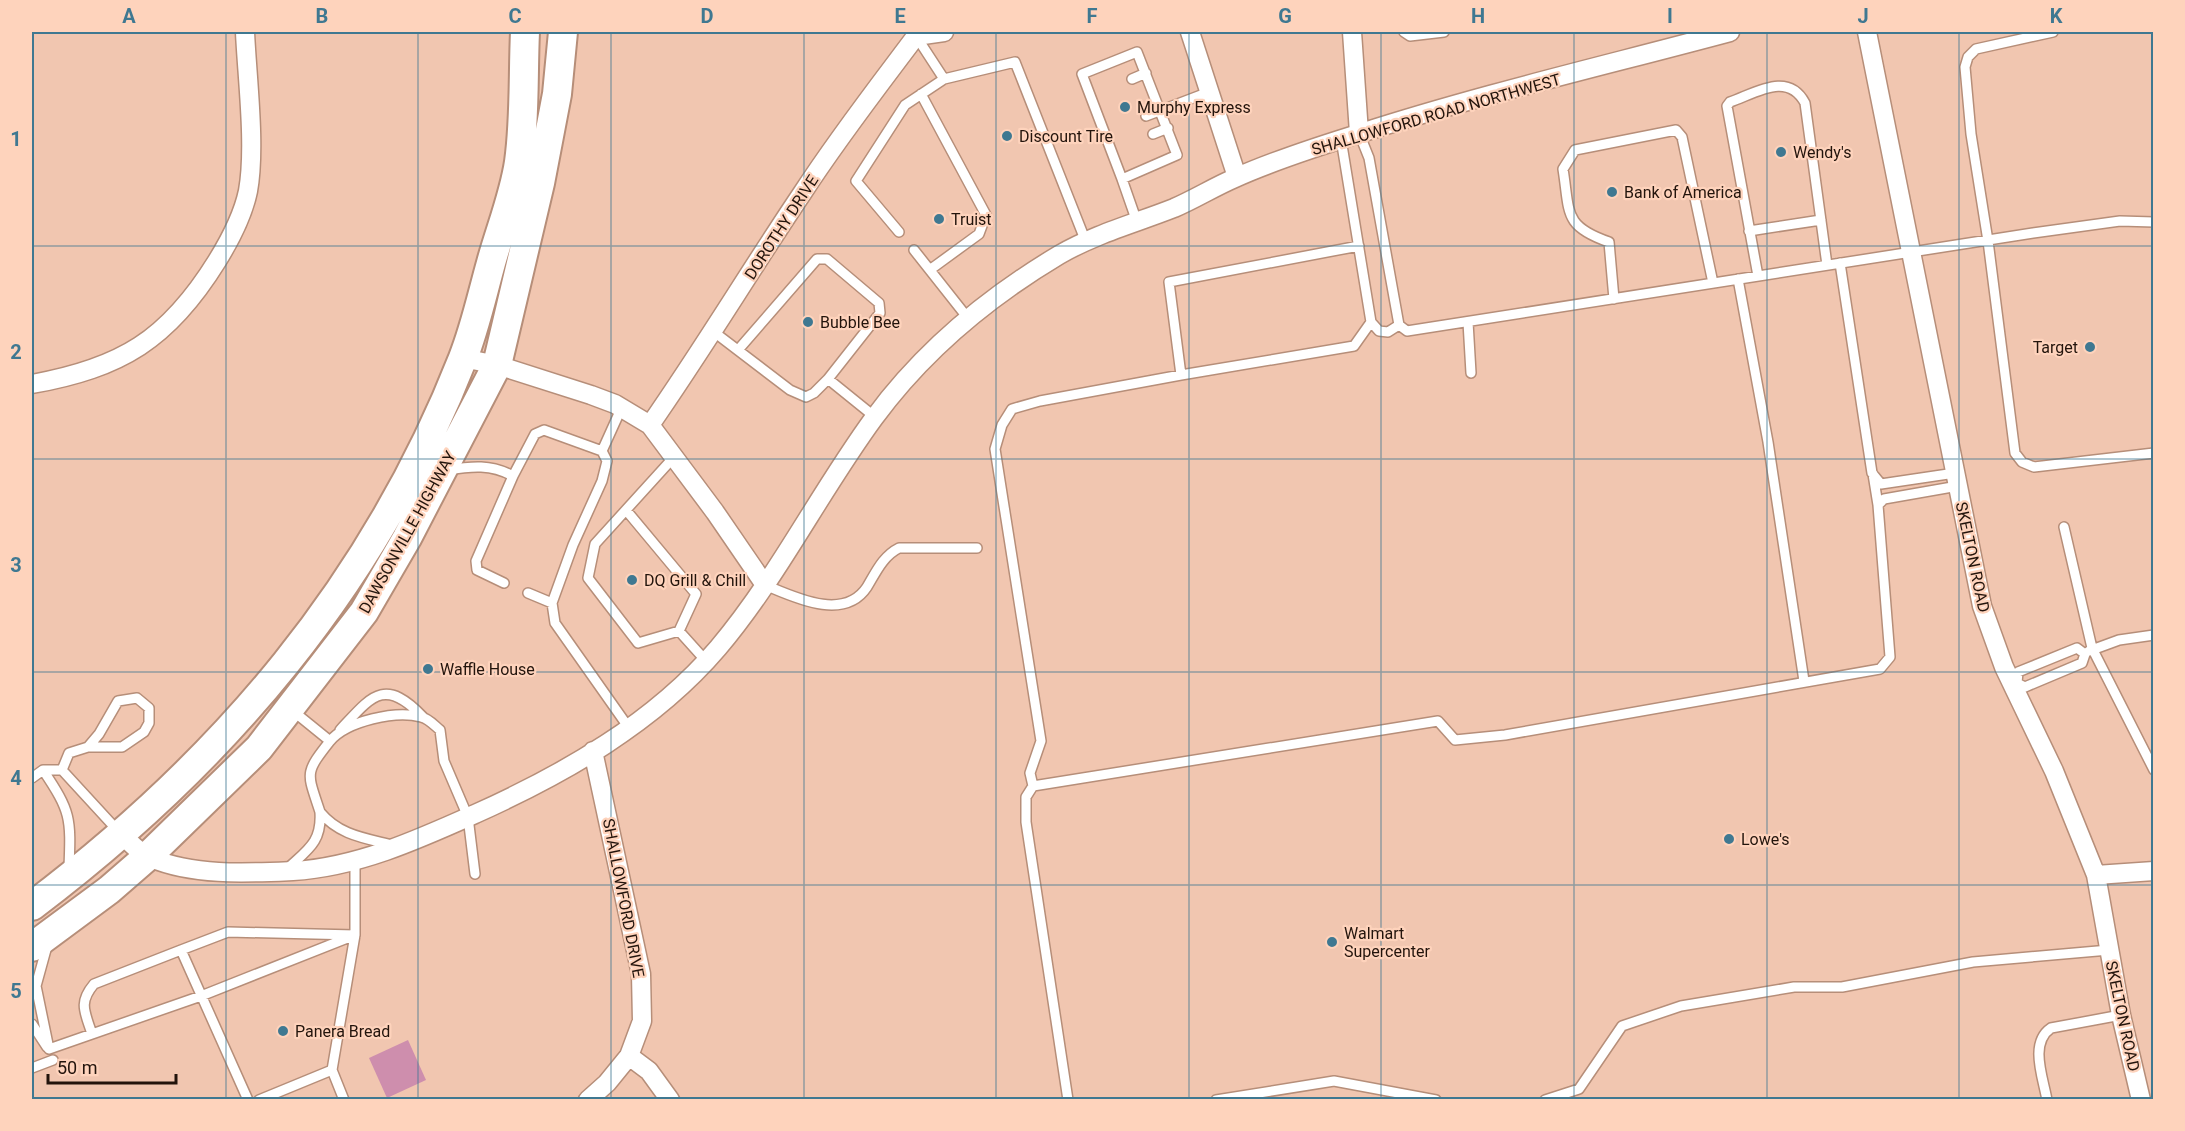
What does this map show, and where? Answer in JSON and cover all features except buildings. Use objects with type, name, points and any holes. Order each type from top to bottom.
[{"type":"main road","name":"DAWSONVILLE HIGHWAY","points":[[32,906],[121,834],[183,779],[243,715],[291,659],[334,600],[382,526],[433,427],[463,358],[519,164],[525,32]]},
{"type":"main road","name":"DAWSONVILLE HIGHWAY","points":[[41,940],[147,857],[216,793],[259,748],[291,710],[364,612],[407,538],[497,365],[540,183],[557,94],[563,32]]},
{"type":"street","points":[[32,384],[70,377],[125,357],[170,324],[189,302],[212,268],[239,218],[248,191],[250,159],[245,32]]},
{"type":"street","points":[[916,34],[944,32]]},
{"type":"street","points":[[1190,32],[1237,177]]},
{"type":"street","points":[[1352,32],[1359,133]]},
{"type":"street","name":"SHALLOWFORD ROAD NORTHWEST","points":[[147,857],[200,869],[250,873],[285,871],[355,861],[398,846],[506,800],[594,751],[629,728],[668,699],[706,661],[765,585],[875,417],[923,361],[967,317],[1027,275],[1086,242],[1177,207],[1237,177],[1341,139],[1730,32]]},
{"type":"street","name":"SKELTON ROAD","points":[[1867,32],[1982,606],[2071,809],[2096,875],[2121,1015],[2141,1100]]},
{"type":"street","name":"DOROTHY DRIVE","points":[[650,425],[714,332],[814,175],[916,34]]},
{"type":"street","points":[[463,358],[497,365],[591,395],[650,425],[765,585]]},
{"type":"street","name":"SHALLOWFORD DRIVE","points":[[588,1100],[607,1083],[629,1056],[642,1021],[641,974],[594,751]]},
{"type":"street","points":[[121,834],[147,857]]},
{"type":"street","points":[[2096,875],[2154,871]]},
{"type":"street","points":[[629,1056],[649,1071],[670,1100]]},
{"type":"lane","points":[[1404,32],[1410,36],[1444,32]]},
{"type":"lane","points":[[2053,32],[1976,49],[1968,57],[1965,81],[2015,453],[2022,462],[2034,467],[2154,453]]},
{"type":"lane","points":[[916,34],[944,79]]},
{"type":"lane","points":[[1122,179],[1177,155],[1162,110],[1137,52],[1082,74],[1094,95],[1108,130],[1122,179],[1137,222]]},
{"type":"lane","points":[[899,232],[856,181],[905,105],[944,79],[1015,62],[1086,242]]},
{"type":"lane","points":[[1132,79],[1146,73]]},
{"type":"lane","points":[[1758,276],[1727,106],[1730,102],[1779,85],[1796,90],[1805,103],[1827,266]]},
{"type":"lane","points":[[1146,116],[1209,92]]},
{"type":"lane","points":[[921,94],[986,215],[979,234],[931,269]]},
{"type":"lane","points":[[1153,134],[1168,128]]},
{"type":"lane","points":[[1614,299],[1609,243],[1584,233],[1571,219],[1563,169],[1575,150],[1677,130],[1682,137],[1713,283]]},
{"type":"lane","points":[[1359,133],[1369,158],[1399,325],[1407,331],[2120,221],[2154,222]]},
{"type":"lane","points":[[1341,139],[1371,322],[1379,331],[1388,332],[1399,325]]},
{"type":"lane","points":[[1749,231],[1821,220]]},
{"type":"lane","points":[[1181,375],[1169,282],[1359,246]]},
{"type":"lane","points":[[914,250],[967,317]]},
{"type":"lane","points":[[714,332],[790,390],[806,397],[814,393],[828,379],[880,313],[879,303],[826,259],[817,260],[738,350]]},
{"type":"lane","points":[[1033,786],[1438,721],[1455,740],[1506,735],[1880,669],[1890,657],[1878,505],[1840,264]]},
{"type":"lane","points":[[1738,279],[1768,442],[1804,681]]},
{"type":"lane","points":[[1068,1100],[1026,822],[1026,797],[1033,786],[1030,773],[1041,741],[995,449],[1002,425],[1012,409],[1040,401],[1354,346],[1371,322]]},
{"type":"lane","points":[[1468,322],[1471,373]]},
{"type":"lane","points":[[828,379],[875,417]]},
{"type":"lane","points":[[602,451],[621,409]]},
{"type":"lane","points":[[504,583],[483,575],[477,570],[476,561],[513,476],[535,434],[544,430],[602,451],[607,461],[602,481],[573,545],[552,603],[555,624],[629,728]]},
{"type":"lane","points":[[626,510],[696,594],[679,631],[638,643],[588,578],[595,544],[674,457]]},
{"type":"lane","points":[[442,471],[476,465],[501,469],[513,476]]},
{"type":"lane","points":[[1872,473],[1881,484],[1956,479]]},
{"type":"lane","points":[[1878,505],[1884,499],[1956,479]]},
{"type":"lane","points":[[2064,527],[2089,651],[2154,770]]},
{"type":"lane","points":[[765,585],[806,603],[854,601],[862,595],[888,554],[899,548],[976,548]]},
{"type":"lane","points":[[528,593],[552,603]]},
{"type":"lane","points":[[679,631],[706,661]]},
{"type":"lane","points":[[2089,651],[2082,663],[2053,676],[2025,687],[2015,683],[2018,672],[2077,648],[2089,651],[2119,640],[2154,635]]},
{"type":"lane","points":[[2047,660],[2053,676]]},
{"type":"lane","points":[[285,871],[315,843],[321,827],[320,812],[309,778],[310,766],[363,706],[374,697],[393,694],[408,701],[440,730],[444,761],[468,817],[475,874]]},
{"type":"lane","points":[[62,770],[69,753],[88,747],[122,747],[135,740],[149,723],[149,708],[137,698],[118,701],[99,734],[88,747]]},
{"type":"lane","points":[[291,710],[330,741]]},
{"type":"lane","points":[[339,731],[387,715],[423,717]]},
{"type":"lane","points":[[32,778],[43,770],[62,770],[121,834]]},
{"type":"lane","points":[[43,770],[66,804],[71,828],[68,878]]},
{"type":"lane","points":[[320,812],[331,825],[347,834],[398,846]]},
{"type":"lane","points":[[344,1100],[332,1070],[355,935],[355,861]]},
{"type":"lane","points":[[92,1034],[84,1009],[85,995],[94,984],[180,950],[228,932],[355,935]]},
{"type":"lane","points":[[48,1049],[201,996],[355,935]]},
{"type":"lane","points":[[41,940],[36,986],[48,1049]]},
{"type":"lane","points":[[180,950],[248,1100]]},
{"type":"lane","points":[[1545,1100],[1580,1089],[1622,1026],[1681,1006],[1794,987],[1842,987],[1973,962],[2109,950]]},
{"type":"lane","points":[[2047,1100],[2038,1048],[2043,1033],[2051,1028],[2121,1015]]},
{"type":"lane","points":[[32,1024],[48,1049]]},
{"type":"lane","points":[[32,1068],[53,1060]]},
{"type":"lane","points":[[259,1100],[332,1070]]},
{"type":"lane","points":[[1216,1100],[1334,1081],[1436,1100]]},
{"type":"shaded area","points":[[408,1040],[426,1080],[387,1098],[369,1058]]},
{"type":"place","name":"Murphy Express","points":[[1125,107]]},
{"type":"place","name":"Discount Tire","points":[[1007,136]]},
{"type":"place","name":"Wendy's","points":[[1781,152]]},
{"type":"place","name":"Bank of America","points":[[1612,192]]},
{"type":"place","name":"Truist","points":[[939,219]]},
{"type":"place","name":"Bubble Bee","points":[[808,322]]},
{"type":"place","name":"Target","points":[[2090,347]]},
{"type":"place","name":"DQ Grill & Chill","points":[[632,580]]},
{"type":"place","name":"Waffle House","points":[[428,669]]},
{"type":"place","name":"Lowe's","points":[[1729,839]]},
{"type":"place","name":"Walmart Supercenter","points":[[1332,942]]},
{"type":"place","name":"Panera Bread","points":[[283,1031]]}]
